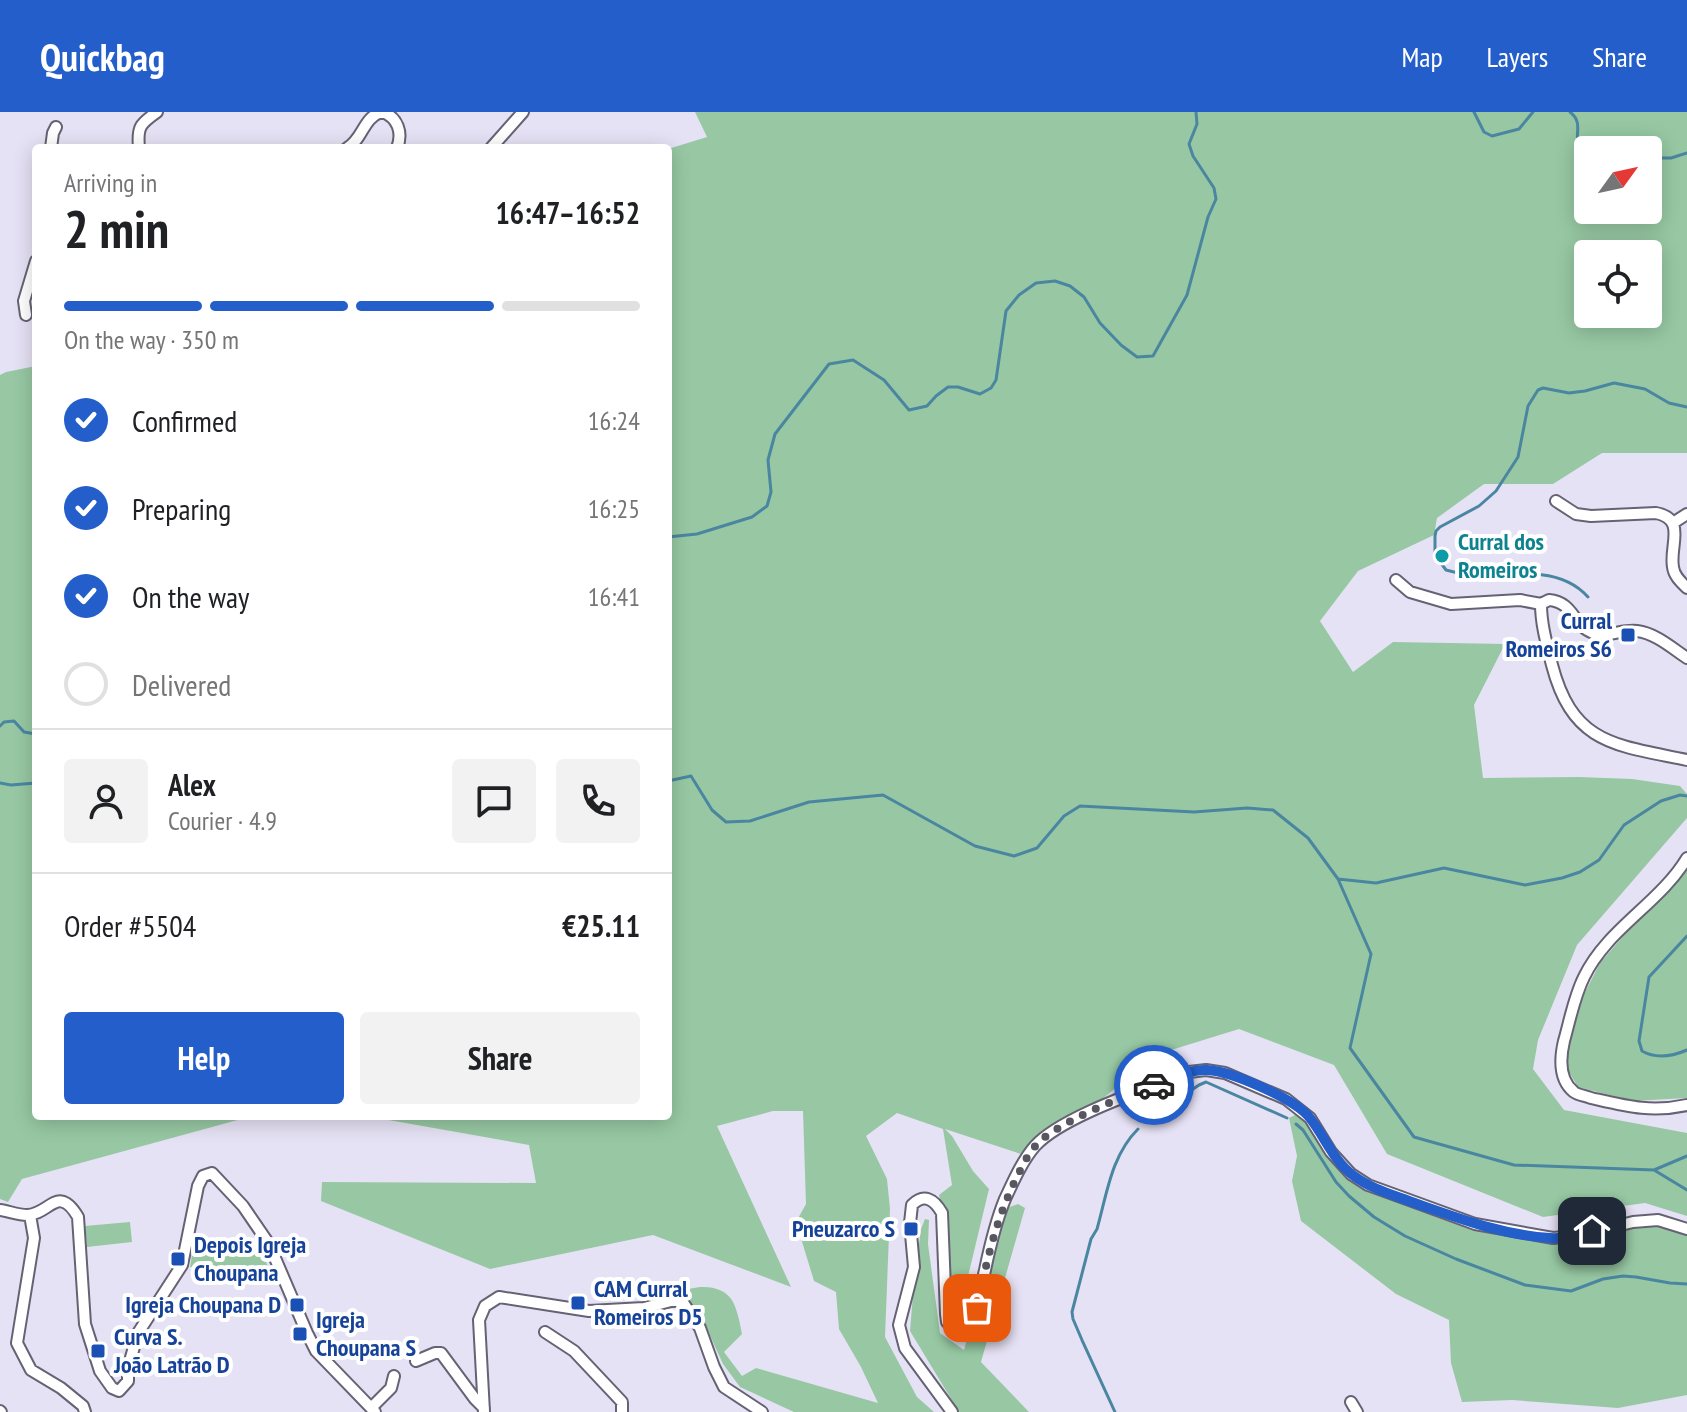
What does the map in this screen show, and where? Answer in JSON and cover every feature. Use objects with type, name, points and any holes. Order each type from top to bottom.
[{"type":"street","points":[[138,144],[137,133],[143,122],[157,112]]},
{"type":"street","points":[[354,144],[373,115],[381,112],[390,115],[399,127],[399,144]]},
{"type":"street","points":[[495,144],[523,112]]},
{"type":"street","points":[[52,144],[56,127]]},
{"type":"street","points":[[26,315],[24,301],[32,274]]},
{"type":"street","points":[[1556,501],[1576,514],[1656,513],[1666,516],[1673,523],[1676,539],[1673,567],[1687,588]]},
{"type":"street","points":[[1673,523],[1687,514]]},
{"type":"street","points":[[1396,580],[1410,592],[1451,604],[1520,600],[1541,604],[1549,600],[1563,603],[1591,633],[1638,631],[1650,634],[1687,658]]},
{"type":"street","points":[[1541,604],[1544,631],[1561,695],[1576,717],[1595,734],[1619,746],[1687,760]]},
{"type":"street","points":[[1687,858],[1677,875],[1611,940],[1584,975],[1561,1056],[1566,1080],[1575,1092],[1626,1107],[1649,1110],[1687,1105]]},
{"type":"street","points":[[952,1412],[905,1348],[900,1336],[899,1325],[914,1267],[910,1223],[912,1205],[918,1199],[926,1198],[933,1200],[942,1213],[947,1322],[954,1330],[962,1330],[970,1323],[977,1308],[989,1248],[1005,1201],[1027,1156],[1036,1145],[1082,1116],[1189,1072],[1206,1070],[1225,1073],[1286,1099],[1310,1118],[1331,1152],[1351,1174],[1368,1185],[1475,1224],[1553,1238],[1658,1220],[1687,1229]]},
{"type":"street","points":[[0,1210],[30,1215],[51,1203],[66,1202],[71,1205],[78,1217],[85,1324],[100,1371],[112,1388],[119,1391],[128,1381],[128,1368],[138,1333],[182,1265],[198,1186],[203,1176],[212,1173],[243,1206],[269,1244],[316,1351],[373,1410],[391,1388],[394,1376]]},
{"type":"street","points":[[30,1215],[34,1238],[17,1343],[31,1370],[61,1388],[83,1406],[85,1412]]},
{"type":"street","points":[[484,1410],[479,1320],[485,1306],[499,1297],[589,1311],[644,1308],[675,1300],[684,1304],[700,1328],[724,1387],[762,1412]]},
{"type":"street","points":[[545,1332],[574,1351],[622,1407]]},
{"type":"street","points":[[416,1361],[441,1353],[484,1410]]},
{"type":"green space","points":[[695,112],[1687,112],[1687,453],[1602,453],[1553,484],[1484,484],[1437,518],[1434,535],[1358,571],[1320,621],[1353,672],[1393,642],[1505,644],[1474,705],[1483,778],[1632,779],[1680,786],[1687,794],[1687,818],[1577,945],[1538,1040],[1533,1069],[1564,1110],[1687,1133],[1687,1216],[1645,1203],[1543,1217],[1387,1154],[1334,1065],[1239,1029],[1155,1055],[1082,1116],[1027,1156],[945,1129],[989,1189],[958,1318],[949,1300],[948,1233],[939,1195],[952,1185],[943,1129],[897,1113],[866,1136],[887,1179],[890,1209],[885,1337],[917,1397],[934,1412],[794,1412],[740,1387],[723,1364],[702,1318],[680,1293],[709,1287],[729,1296],[742,1334],[724,1352],[742,1376],[756,1368],[878,1403],[839,1329],[836,1292],[814,1281],[796,1222],[806,1204],[803,1111],[773,1111],[717,1126],[791,1287],[653,1235],[490,1269],[321,1201],[322,1182],[536,1183],[529,1145],[388,1120],[672,1120],[672,148],[707,137]]},
{"type":"green space","points":[[32,367],[32,1120],[238,1120],[22,1179],[8,1202],[0,1199],[0,375]]},
{"type":"green space","points":[[1687,871],[1687,1098],[1633,1101],[1578,1087],[1564,1064],[1578,1006],[1600,963],[1640,917]]},
{"type":"green space","points":[[1303,1111],[1351,1174],[1475,1224],[1553,1238],[1633,1221],[1687,1229],[1687,1395],[1618,1408],[1512,1400],[1462,1402],[1451,1363],[1449,1320],[1396,1294],[1301,1221],[1292,1181],[1297,1156],[1289,1118]]},
{"type":"green space","points":[[1018,1204],[1025,1208],[981,1362],[1029,1412],[959,1412],[910,1331],[921,1229],[925,1219],[929,1220],[928,1244],[940,1333],[964,1350],[1004,1209]]},
{"type":"green space","points":[[130,1222],[132,1242],[87,1247],[85,1226]]},
{"type":"green space","points":[[258,1241],[268,1267],[190,1267],[193,1249]]},
{"type":"waterway","points":[[672,537],[697,534],[752,517],[767,506],[771,492],[768,460],[775,434],[829,364],[853,360],[884,380],[909,410],[927,406],[948,387],[980,394],[991,388],[996,380],[1006,311],[1019,295],[1036,283],[1055,281],[1070,286],[1084,297],[1100,323],[1121,345],[1137,357],[1153,356],[1187,295],[1208,217],[1216,199],[1214,188],[1193,156],[1189,144],[1197,124],[1196,112]]},
{"type":"waterway","points":[[1474,112],[1484,132],[1492,136],[1519,129],[1533,112]]},
{"type":"waterway","points":[[1570,112],[1577,123],[1577,136]]},
{"type":"waterway","points":[[1662,158],[1687,153]]},
{"type":"waterway","points":[[1478,578],[1446,570],[1435,555],[1436,531],[1479,506],[1496,491],[1518,457],[1528,406],[1538,390],[1543,388],[1569,393],[1614,383],[1645,389],[1669,403],[1687,407]]},
{"type":"waterway","points":[[1488,578],[1514,574],[1554,577],[1567,581],[1588,597]]},
{"type":"waterway","points":[[0,726],[4,722],[14,721],[24,732],[32,733]]},
{"type":"waterway","points":[[672,780],[691,776],[712,810],[726,822],[750,821],[809,802],[883,795],[975,846],[1014,856],[1037,848],[1064,816],[1080,806],[1194,812],[1247,808],[1273,810],[1308,838],[1338,879],[1376,883],[1444,868],[1525,885],[1562,878],[1580,872],[1599,860],[1624,825],[1661,801],[1687,796]]},
{"type":"waterway","points":[[0,783],[32,783]]},
{"type":"waterway","points":[[1338,879],[1371,954],[1350,1048],[1414,1137],[1514,1165],[1654,1170],[1687,1190]]},
{"type":"waterway","points":[[1687,936],[1649,977],[1639,1041],[1642,1051],[1653,1055],[1670,1055],[1687,1050]]},
{"type":"waterway","points":[[1147,1120],[1206,1082],[1287,1118]]},
{"type":"waterway","points":[[1296,1124],[1349,1196],[1374,1217],[1405,1236],[1456,1259],[1525,1285],[1571,1291],[1603,1279],[1623,1276],[1687,1284]]},
{"type":"waterway","points":[[1115,1412],[1072,1312],[1111,1176],[1122,1151],[1138,1129]]},
{"type":"waterway","points":[[1654,1170],[1687,1156]]},
{"type":"way so far","points":[[977,1308],[989,1248],[1005,1201],[1027,1156],[1048,1135],[1082,1116],[1154,1085]]},
{"type":"place","name":"Curral dos Romeiros","points":[[1442,556]]},
{"type":"place","name":"Curral Romeiros S6","points":[[1628,635]]},
{"type":"place","name":"Pneuzarco S","points":[[911,1229]]},
{"type":"place","name":"Depois Igreja Choupana","points":[[178,1259]]},
{"type":"place","name":"CAM Curral Romeiros D5","points":[[578,1303]]},
{"type":"place","name":"Igreja Choupana D","points":[[297,1305]]},
{"type":"place","name":"Igreja Choupana S","points":[[300,1334]]},
{"type":"place","name":"Curva S. João Latrão D","points":[[98,1351]]},
{"type":"route","points":[[1154,1085],[1189,1072],[1206,1070],[1225,1073],[1286,1099],[1303,1111],[1331,1152],[1351,1174],[1368,1185],[1475,1224],[1513,1233],[1553,1238],[1592,1231]]}]
